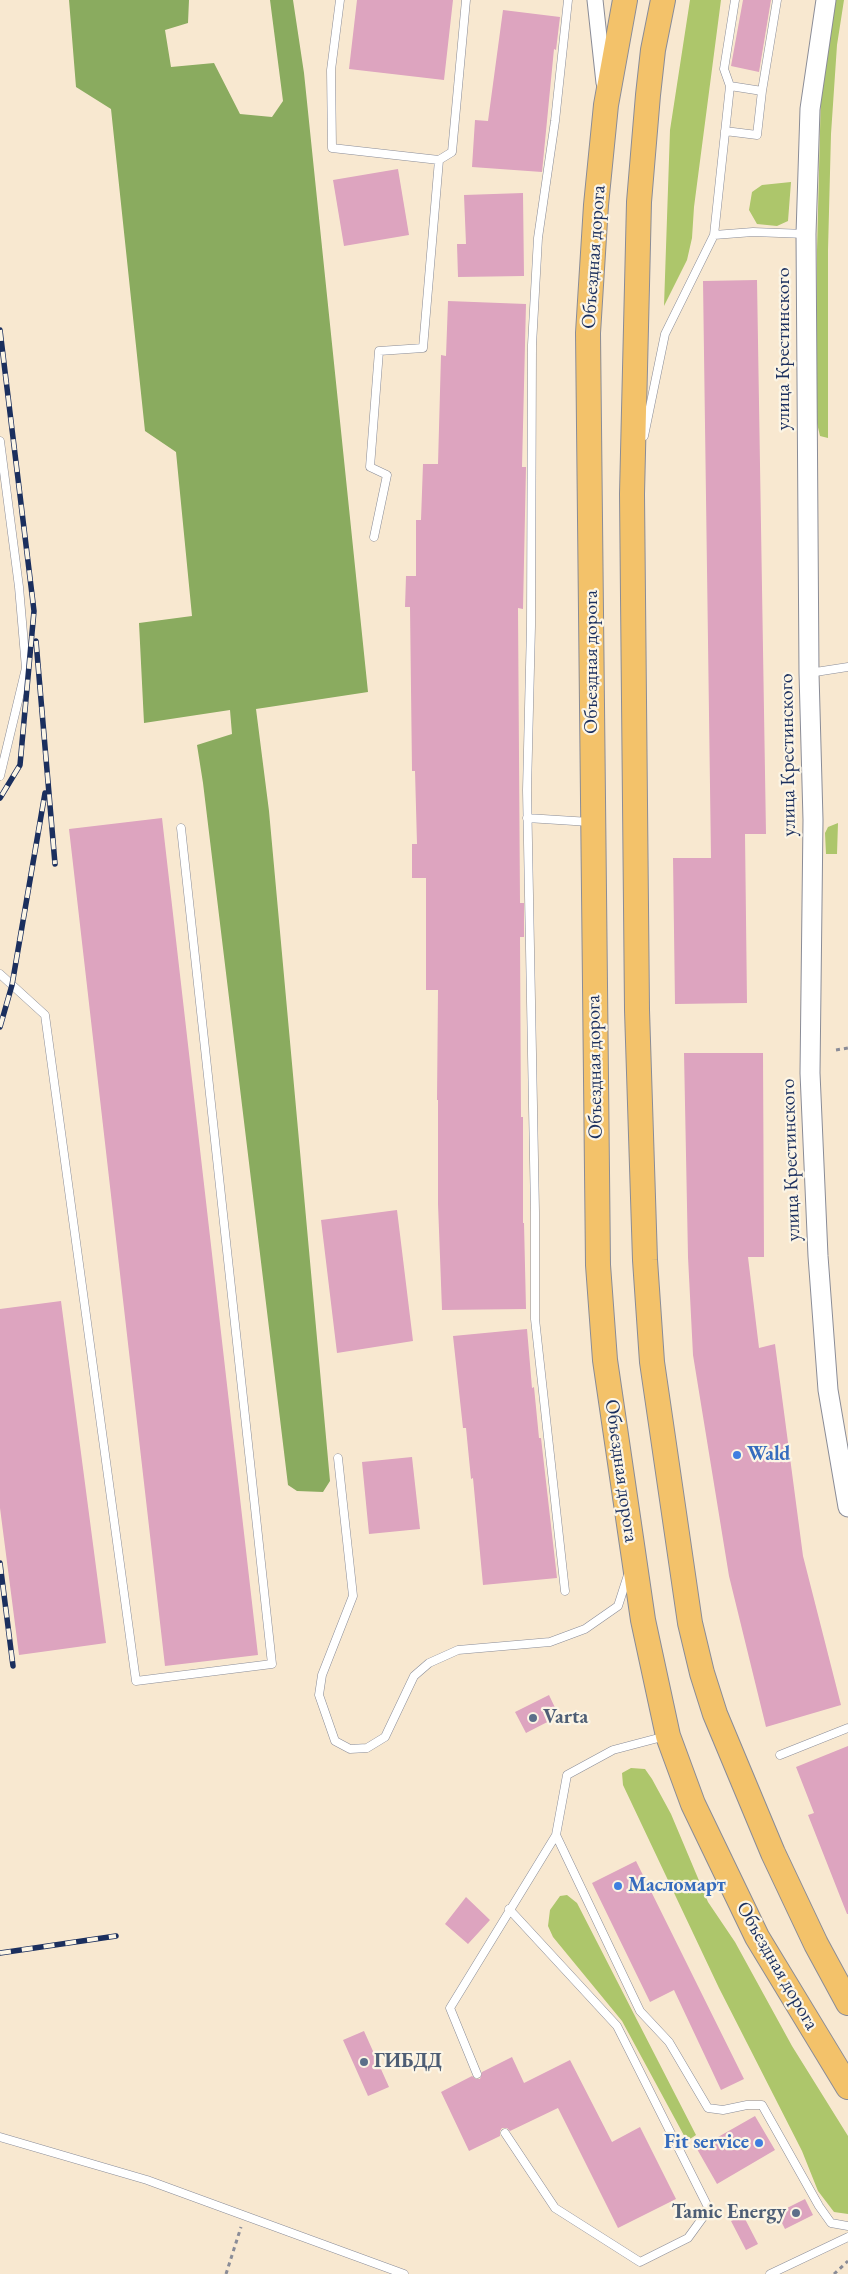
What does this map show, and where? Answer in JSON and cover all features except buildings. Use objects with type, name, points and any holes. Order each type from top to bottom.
[{"type":"main road","name":"Объездная дорога","points":[[625,0],[606,105],[596,205],[588,333],[598,1266],[606,1360],[643,1620],[668,1736],[693,1804],[757,1937],[848,2087]]},
{"type":"main road","name":"Объездная дорога","points":[[663,0],[653,50],[639,202],[632,494],[637,1010],[645,1260],[652,1362],[690,1623],[702,1673],[715,1714],[773,1854],[816,1944],[848,2002]]},
{"type":"street","points":[[595,0],[606,105]]},
{"type":"street","name":"улица Крестинского","points":[[826,0],[810,109],[806,234],[809,673],[813,820],[810,1073],[818,1256],[828,1390],[844,1467],[848,1507]]},
{"type":"lane","points":[[340,0],[331,70],[332,148],[439,160],[452,152],[466,0]]},
{"type":"lane","points":[[565,1591],[535,1319],[528,818],[532,345],[538,238],[552,140],[568,0]]},
{"type":"lane","points":[[632,494],[665,334],[714,234],[730,86],[724,69],[735,0]]},
{"type":"lane","points":[[725,131],[757,135],[762,91],[777,0]]},
{"type":"lane","points":[[730,86],[762,91]]},
{"type":"lane","points":[[374,537],[387,475],[370,467],[379,351],[423,348],[439,160]]},
{"type":"lane","points":[[714,234],[752,232],[806,234]]},
{"type":"lane","points":[[0,441],[19,587],[26,668],[0,776]]},
{"type":"lane","points":[[809,673],[848,667]]},
{"type":"lane","points":[[528,818],[593,822]]},
{"type":"lane","points":[[0,974],[45,1016],[136,1681],[272,1664],[181,828]]},
{"type":"lane","points":[[338,1458],[353,1596],[322,1675],[319,1694],[335,1741],[350,1749],[367,1748],[385,1736],[414,1676],[429,1662],[458,1650],[550,1642],[585,1629],[618,1606],[634,1559]]},
{"type":"lane","points":[[780,1755],[848,1728]]},
{"type":"lane","points":[[477,2074],[450,2008],[556,1835],[567,1775],[613,1750],[668,1736]]},
{"type":"lane","points":[[556,1835],[640,2010],[669,2042],[708,2108],[722,2110],[747,2105],[762,2105],[819,2206],[831,2223],[848,2226]]},
{"type":"lane","points":[[505,2133],[555,2208],[640,2262],[688,2238],[709,2209],[616,2026],[510,1909]]},
{"type":"lane","points":[[0,2137],[147,2180],[404,2274]]},
{"type":"lane","points":[[770,2274],[848,2237]]},
{"type":"path","points":[[836,1050],[848,1048]]},
{"type":"path","points":[[226,2274],[244,2215]]},
{"type":"path","points":[[834,2274],[848,2261]]},
{"type":"green space","points":[[69,0],[189,0],[188,23],[165,30],[171,67],[214,63],[240,114],[272,117],[283,101],[270,0],[293,0],[304,73],[368,692],[256,709],[269,811],[330,1481],[323,1492],[297,1491],[288,1485],[197,745],[232,734],[230,710],[144,723],[139,623],[192,616],[176,452],[145,431],[111,109],[76,87]]},
{"type":"green space","points":[[690,0],[721,0],[694,207],[692,238],[687,260],[664,306],[670,130]]},
{"type":"green space","points":[[833,0],[844,0],[837,45],[831,134],[828,250],[828,438],[820,436],[817,423],[817,250],[821,92]]},
{"type":"green space","points":[[791,182],[788,221],[777,226],[757,224],[749,210],[752,192],[762,185]]},
{"type":"green space","points":[[838,823],[837,854],[826,854],[825,833],[828,827]]},
{"type":"green space","points":[[631,1768],[645,1769],[652,1779],[671,1814],[708,1902],[735,1942],[792,2046],[848,2136],[848,2214],[834,2212],[818,2191],[802,2151],[719,1988],[623,1785],[622,1773]]},
{"type":"green space","points":[[567,1895],[577,1903],[696,2135],[687,2141],[622,2021],[553,1937],[548,1926],[550,1910],[560,1896]]},
{"type":"railway","points":[[0,330],[34,611],[20,765],[0,798]]},
{"type":"railway","points":[[36,641],[55,864]]},
{"type":"railway","points":[[0,1027],[12,985],[45,793]]},
{"type":"railway","points":[[0,1563],[13,1666]]},
{"type":"railway","points":[[0,1953],[116,1936]]},
{"type":"place","name":"Wald","points":[[737,1455]]},
{"type":"place","name":"Varta","points":[[533,1718]]},
{"type":"place","name":"Масломарт","points":[[618,1886]]},
{"type":"place","name":"ГИБДД","points":[[364,2062]]},
{"type":"place","name":"Fit service","points":[[759,2143]]},
{"type":"place","name":"Tamic Energy","points":[[796,2213]]}]
